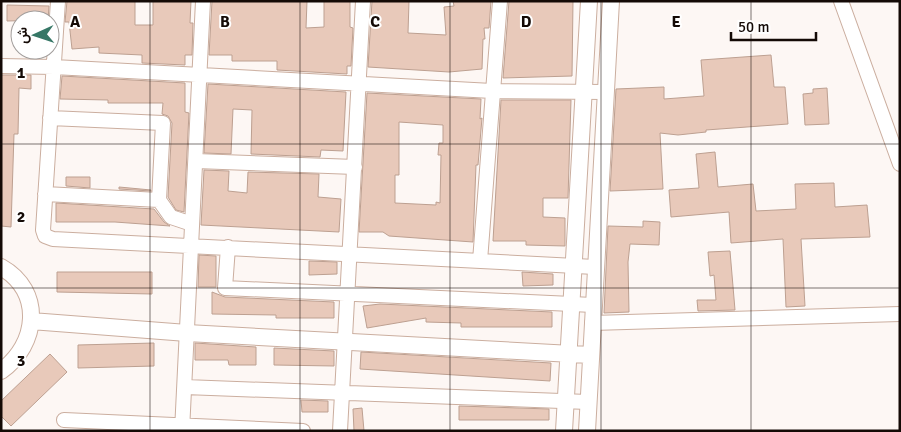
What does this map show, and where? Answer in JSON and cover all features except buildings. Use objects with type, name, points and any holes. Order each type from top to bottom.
[{"type":"street","points":[[58,1],[42,230],[46,236],[53,239],[595,267]]},
{"type":"street","points":[[183,428],[203,1]]},
{"type":"street","points":[[340,431],[363,1]]},
{"type":"street","points":[[480,261],[500,1]]},
{"type":"street","points":[[564,431],[572,266],[589,1]]},
{"type":"street","points":[[586,431],[611,1]]},
{"type":"street","points":[[841,1],[900,164]]},
{"type":"street","points":[[1,66],[54,67],[492,91],[606,92]]},
{"type":"street","points":[[50,118],[164,123],[159,200],[171,217],[192,224]]},
{"type":"street","points":[[196,161],[355,167]]},
{"type":"street","points":[[45,194],[159,200]]},
{"type":"street","points":[[228,247],[225,288],[347,292],[593,305]]},
{"type":"street","points":[[1,267],[18,280],[26,293],[31,320],[29,336],[23,350],[14,362],[1,371]]},
{"type":"street","points":[[592,323],[900,314]]},
{"type":"street","points":[[31,320],[187,333],[590,355]]},
{"type":"street","points":[[184,388],[588,402]]},
{"type":"street","points":[[64,420],[183,428],[303,431]]}]
